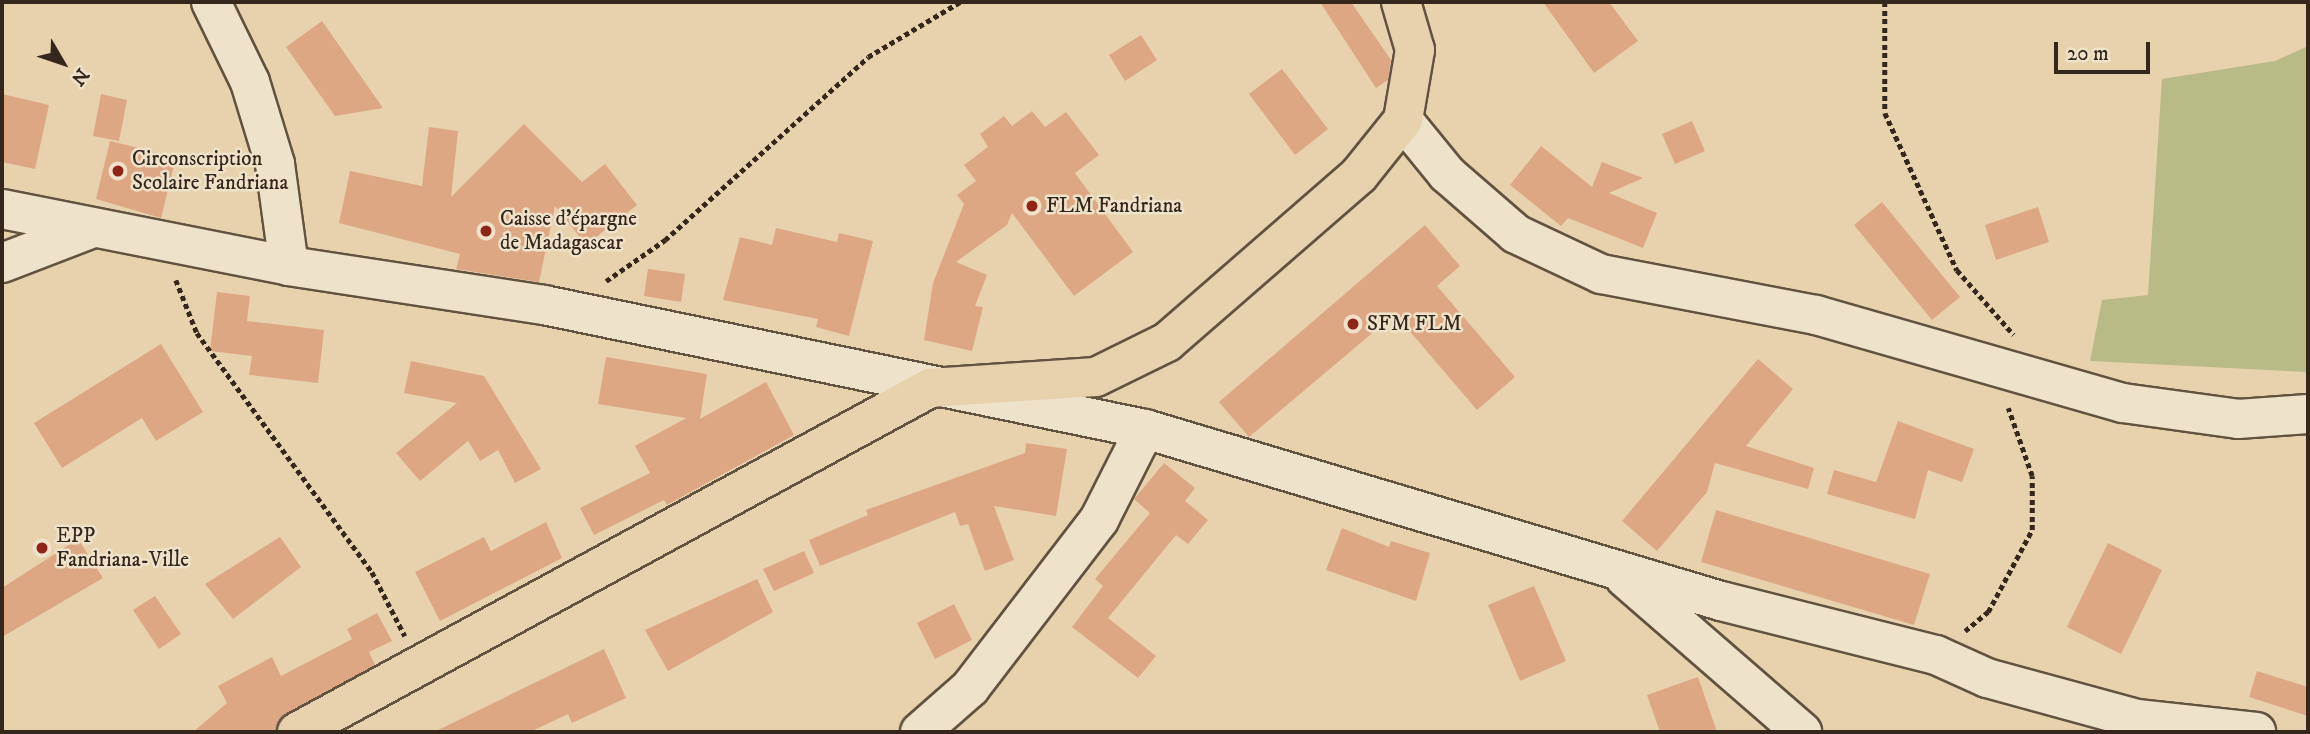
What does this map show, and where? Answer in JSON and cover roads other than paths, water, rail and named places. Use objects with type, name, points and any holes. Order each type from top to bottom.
[{"type":"main road","points":[[298,732],[418,662],[930,388],[1096,377],[1167,342],[1359,175],[1403,120],[1415,50],[1401,2]]},
{"type":"street","points":[[211,2],[250,82],[275,164],[289,266]]},
{"type":"street","points":[[1403,120],[1447,174],[1516,234],[1601,274],[1816,315],[2123,402],[2238,419],[2308,414]]},
{"type":"street","points":[[2,209],[90,229],[289,266],[544,304],[930,388],[1145,429],[1833,633],[1936,655],[1987,678],[2137,719],[2256,732]]},
{"type":"street","points":[[2,263],[90,229]]},
{"type":"street","points":[[920,732],[970,688],[1099,520],[1145,429]]},
{"type":"street","points":[[1613,567],[1801,732]]},
{"type":"place","name":"Circonscription Scolaire Fandriana","points":[[118,171]]},
{"type":"place","name":"FLM Fandriana","points":[[1032,206]]},
{"type":"place","name":"Caisse d'épargne de Madagascar","points":[[486,231]]},
{"type":"place","name":"SFM FLM","points":[[1353,324]]},
{"type":"place","name":"EPP Fandriana-Ville","points":[[42,548]]}]
